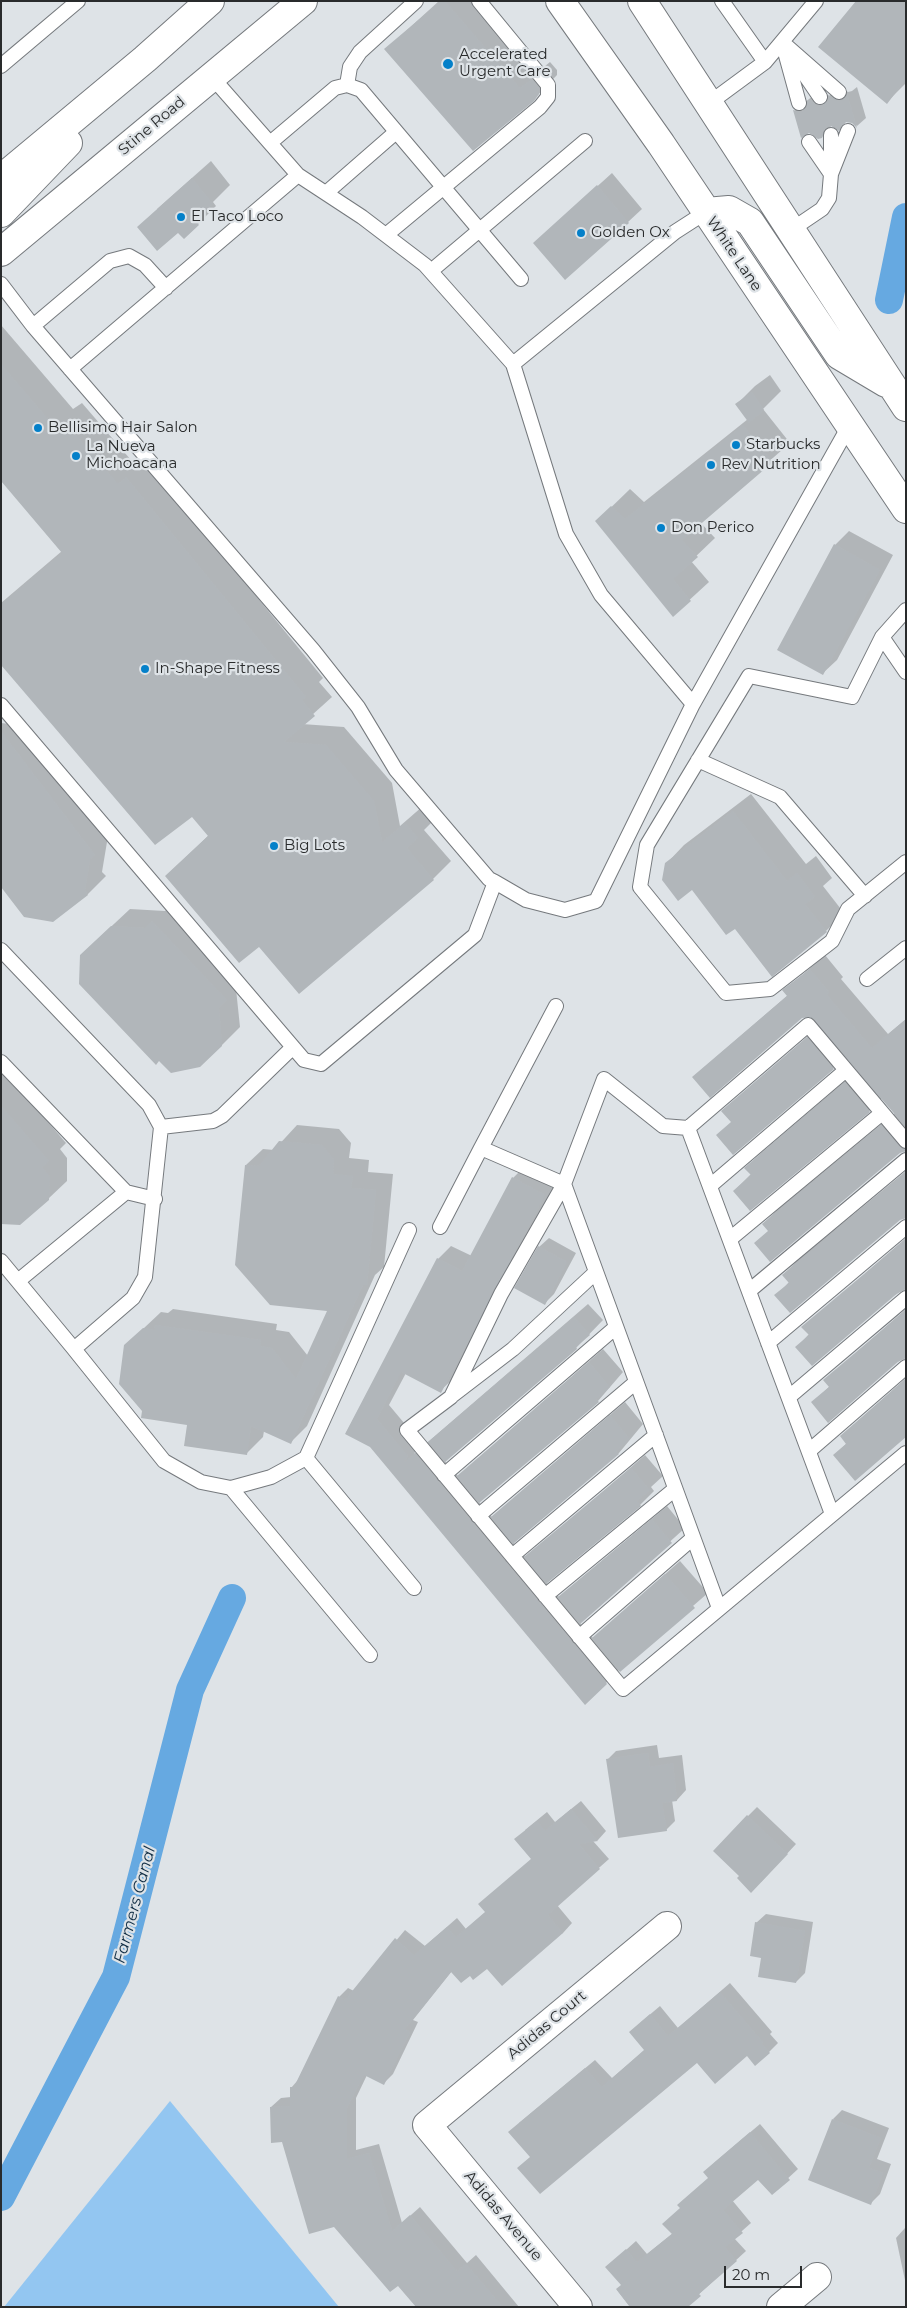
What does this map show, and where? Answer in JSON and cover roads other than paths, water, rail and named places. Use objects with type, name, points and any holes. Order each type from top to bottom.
[{"type":"main road","points":[[4,195],[145,59],[210,1]]},
{"type":"main road","name":"Stine Road","points":[[1,252],[303,1]]},
{"type":"main road","name":"White Lane","points":[[560,1],[661,144],[906,509]]},
{"type":"main road","points":[[642,1],[900,395]]},
{"type":"main road","points":[[706,212],[729,210],[750,222],[839,355],[900,395]]},
{"type":"main road","name":"Adidas Court","points":[[427,2125],[667,1926]]},
{"type":"main road","name":"Adidas Avenue","points":[[427,2125],[578,2307]]},
{"type":"main road","points":[[781,2307],[817,2277]]},
{"type":"lane","points":[[1,66],[78,1]]},
{"type":"lane","points":[[347,85],[350,67],[360,52],[416,1]]},
{"type":"lane","points":[[386,235],[540,107],[548,97],[548,85],[480,1]]},
{"type":"lane","points":[[722,1],[765,62]]},
{"type":"lane","points":[[708,104],[765,62],[816,1]]},
{"type":"lane","points":[[782,42],[839,92]]},
{"type":"lane","points":[[782,42],[820,97]]},
{"type":"lane","points":[[782,42],[799,103]]},
{"type":"lane","points":[[211,76],[298,175],[386,235],[431,271],[513,364],[566,534],[601,595],[693,704]]},
{"type":"lane","points":[[270,143],[335,88],[347,85],[361,90],[520,280]]},
{"type":"lane","points":[[831,174],[848,131]]},
{"type":"lane","points":[[326,193],[396,132]]},
{"type":"lane","points":[[791,230],[822,209],[829,198],[831,135]]},
{"type":"lane","points":[[431,271],[585,141]]},
{"type":"lane","points":[[809,142],[831,174]]},
{"type":"lane","points":[[70,369],[298,175]]},
{"type":"lane","points":[[513,364],[675,232],[706,212]]},
{"type":"lane","points":[[33,326],[110,261],[129,256],[145,265],[166,288]]},
{"type":"lane","points":[[1,284],[33,326],[312,650],[358,707],[396,770],[482,871],[495,882],[526,900],[565,910],[596,901],[693,704],[849,426]]},
{"type":"lane","points":[[906,610],[882,637],[852,697],[749,676],[647,845],[640,888],[726,992],[770,988],[832,941],[848,909],[906,862]]},
{"type":"lane","points":[[882,637],[906,672]]},
{"type":"lane","points":[[1,705],[304,1060],[321,1064],[476,934],[495,882]]},
{"type":"lane","points":[[698,760],[780,797],[865,896]]},
{"type":"lane","points":[[867,979],[906,948]]},
{"type":"lane","points":[[1,950],[149,1105],[161,1127],[155,1200],[145,1277],[134,1298],[74,1349]]},
{"type":"lane","points":[[440,1227],[556,1006]]},
{"type":"lane","points":[[451,1397],[501,1294],[564,1184],[604,1079],[663,1126],[688,1128],[808,1025],[906,1141]]},
{"type":"lane","points":[[161,1127],[213,1121],[222,1116],[292,1048]]},
{"type":"lane","points":[[1,1062],[126,1192],[155,1200]]},
{"type":"lane","points":[[710,1186],[846,1070]]},
{"type":"lane","points":[[730,1239],[882,1113]]},
{"type":"lane","points":[[688,1128],[832,1514]]},
{"type":"lane","points":[[481,1148],[564,1184],[719,1608]]},
{"type":"lane","points":[[749,1291],[906,1160]]},
{"type":"lane","points":[[18,1281],[126,1192]]},
{"type":"lane","points":[[768,1343],[906,1227]]},
{"type":"lane","points":[[1,1261],[164,1461],[201,1482],[231,1488],[271,1477],[306,1458],[409,1230]]},
{"type":"lane","points":[[596,1272],[513,1349],[407,1430],[623,1689],[906,1453]]},
{"type":"lane","points":[[789,1397],[906,1298]]},
{"type":"lane","points":[[444,1475],[616,1327]]},
{"type":"lane","points":[[809,1451],[906,1367]]},
{"type":"lane","points":[[478,1516],[636,1382]]},
{"type":"lane","points":[[512,1556],[656,1435]]},
{"type":"lane","points":[[306,1458],[414,1588]]},
{"type":"lane","points":[[231,1488],[370,1655]]},
{"type":"lane","points":[[545,1596],[675,1488]]},
{"type":"lane","points":[[579,1637],[693,1538]]},
{"type":"waterway","name":"Farmers Canal","points":[[889,300],[906,217]]},
{"type":"waterway","name":"Farmers Canal","points":[[1,2197],[116,1977],[190,1690],[232,1598]]},
{"type":"place","name":"Accelerated Urgent Care","points":[[448,64]]},
{"type":"place","name":"El Taco Loco","points":[[181,217]]},
{"type":"place","name":"Golden Ox","points":[[581,233]]},
{"type":"place","name":"Bellisimo Hair Salon","points":[[38,428]]},
{"type":"place","name":"Starbucks","points":[[736,445]]},
{"type":"place","name":"La Nueva Michoacana","points":[[76,456]]},
{"type":"place","name":"Rev Nutrition","points":[[711,465]]},
{"type":"place","name":"Don Perico","points":[[661,528]]},
{"type":"place","name":"In-Shape Fitness","points":[[145,669]]},
{"type":"place","name":"Big Lots","points":[[274,846]]}]
